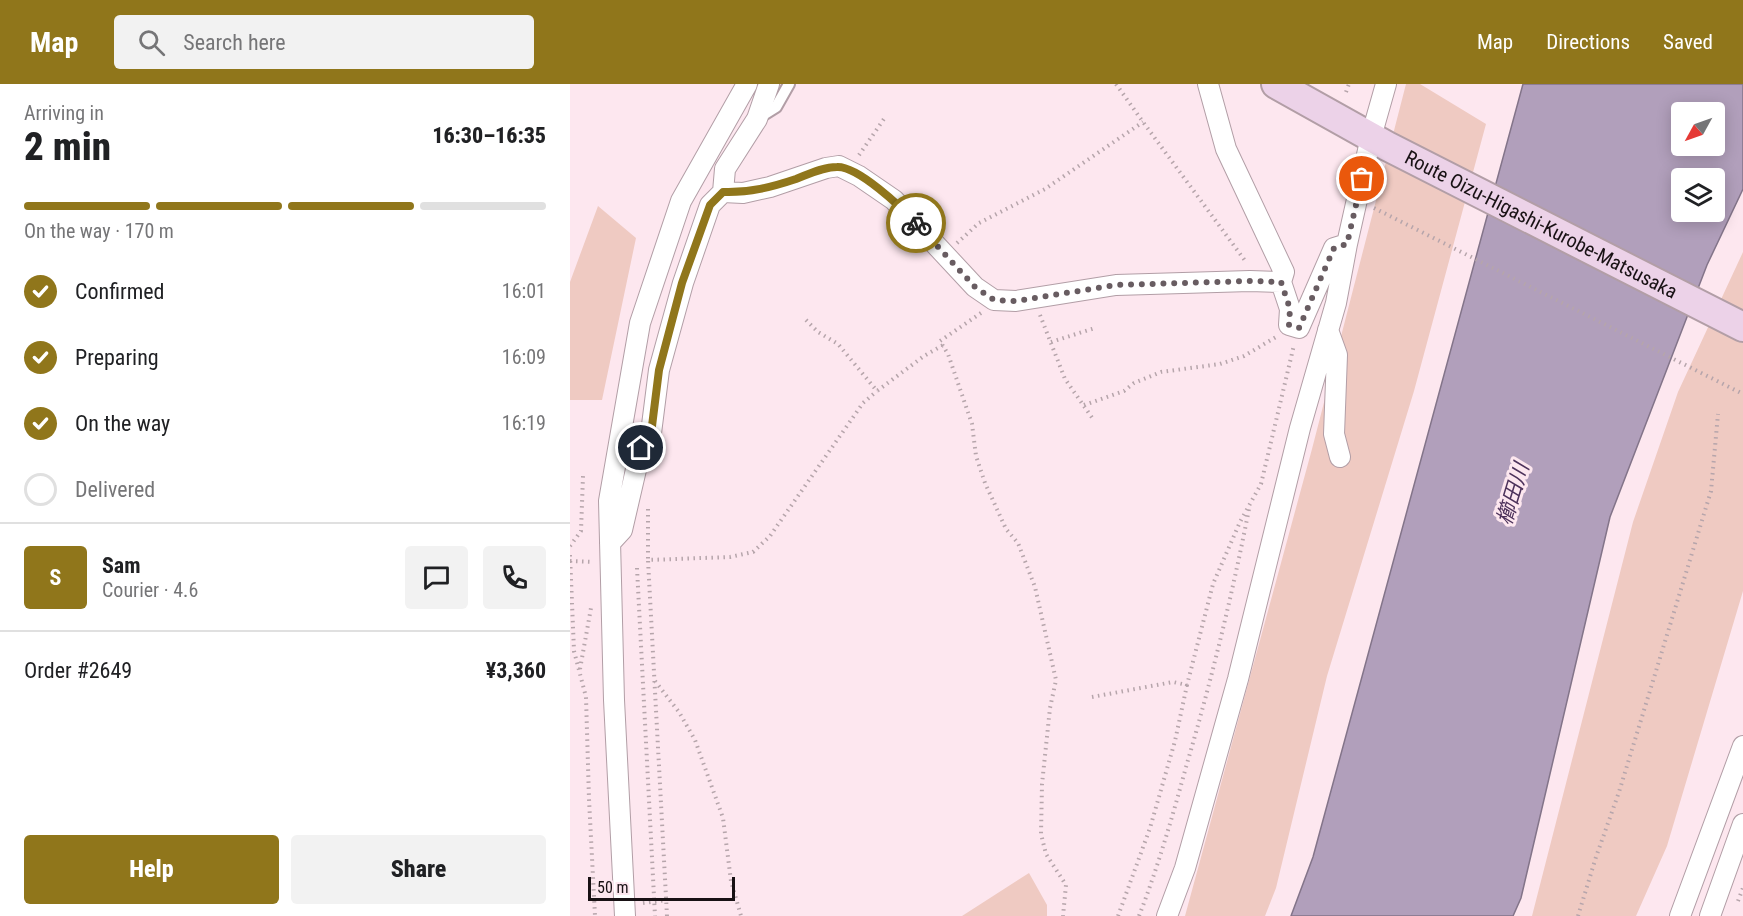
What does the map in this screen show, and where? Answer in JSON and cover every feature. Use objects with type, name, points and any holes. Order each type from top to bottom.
[{"type":"main road","name":"Route Oizu-Higashi-Kurobe-Matsusaka","points":[[1276,84],[1379,142],[1743,327]]},
{"type":"street","points":[[625,916],[614,700],[609,501],[640,323],[681,201],[747,84]]},
{"type":"street","points":[[610,543],[622,530],[641,448],[651,434],[659,370],[682,283],[710,205],[723,192],[726,169],[757,119],[769,84]]},
{"type":"street","points":[[1208,84],[1226,149],[1284,272],[1281,282],[1290,309],[1289,325],[1299,328],[1334,248],[1347,244]]},
{"type":"street","points":[[1167,916],[1185,868],[1238,679],[1300,428],[1336,303],[1358,200],[1379,142],[1386,84]]},
{"type":"street","points":[[723,192],[743,193],[770,187],[826,168],[839,166],[894,200],[975,287],[994,300],[1016,301],[1116,285],[1281,282]]},
{"type":"street","points":[[1329,330],[1337,355],[1334,434],[1340,457]]},
{"type":"street","points":[[1680,916],[1743,746]]},
{"type":"street","points":[[1710,916],[1743,824]]},
{"type":"lane","points":[[757,119],[776,107],[789,84]]},
{"type":"path","points":[[1116,84],[1255,274],[1250,281]]},
{"type":"path","points":[[1346,92],[1348,84]]},
{"type":"path","points":[[849,171],[886,116]]},
{"type":"path","points":[[945,253],[979,223],[1046,189],[1143,122]]},
{"type":"path","points":[[1358,200],[1743,394]]},
{"type":"path","points":[[1034,298],[1065,380],[1093,419]]},
{"type":"path","points":[[994,300],[988,308],[940,340],[972,424],[976,456],[985,483],[1006,529],[1018,543],[1035,587],[1056,680],[1050,708],[1042,784],[1041,834],[1046,854],[1065,885],[1063,916]]},
{"type":"path","points":[[806,320],[818,332],[838,344],[877,391]]},
{"type":"path","points":[[1084,405],[1125,391],[1134,383],[1161,372],[1220,364],[1244,356],[1276,337],[1289,325],[1294,345],[1261,484],[1240,522],[1213,584],[1175,741],[1150,828],[1118,916]]},
{"type":"path","points":[[1051,342],[1095,328]]},
{"type":"path","points":[[667,916],[648,560],[730,557],[753,552],[770,536],[863,403],[924,356],[943,345]]},
{"type":"path","points":[[1578,916],[1619,792],[1711,491],[1718,414]]},
{"type":"path","points":[[570,546],[581,531],[584,476]]},
{"type":"path","points":[[1138,916],[1156,872],[1205,701],[1250,505]]},
{"type":"path","points":[[570,555],[574,651],[586,697],[595,916]]},
{"type":"path","points":[[570,561],[601,562]]},
{"type":"path","points":[[637,568],[655,916]]},
{"type":"path","points":[[654,679],[680,712],[694,740],[723,818],[731,881],[741,916]]},
{"type":"path","points":[[1092,697],[1173,682],[1187,685]]},
{"type":"shaded area","points":[[1406,84],[1420,84],[1486,124],[1414,391],[1327,676],[1276,888],[1265,916],[1185,916],[1312,449]]},
{"type":"shaded area","points":[[598,206],[636,238],[602,400],[570,400],[570,282]]},
{"type":"shaded area","points":[[1743,252],[1743,591],[1667,846],[1636,916],[1532,916],[1633,522],[1678,392]]},
{"type":"shaded area","points":[[1029,873],[1047,905],[1047,916],[962,916]]},
{"type":"water","name":"櫛田川","points":[[1523,84],[1743,84],[1743,189],[1707,265],[1610,517],[1521,898],[1513,916],[1291,916],[1313,857]]},
{"type":"way so far","points":[[916,223],[975,287],[994,300],[1016,301],[1116,285],[1281,282],[1290,309],[1289,325],[1299,328],[1334,248],[1347,244],[1362,179]]},
{"type":"route","points":[[641,448],[651,434],[659,370],[682,283],[710,205],[723,192],[743,193],[770,187],[826,168],[839,166],[859,176],[894,200],[916,223]]}]
